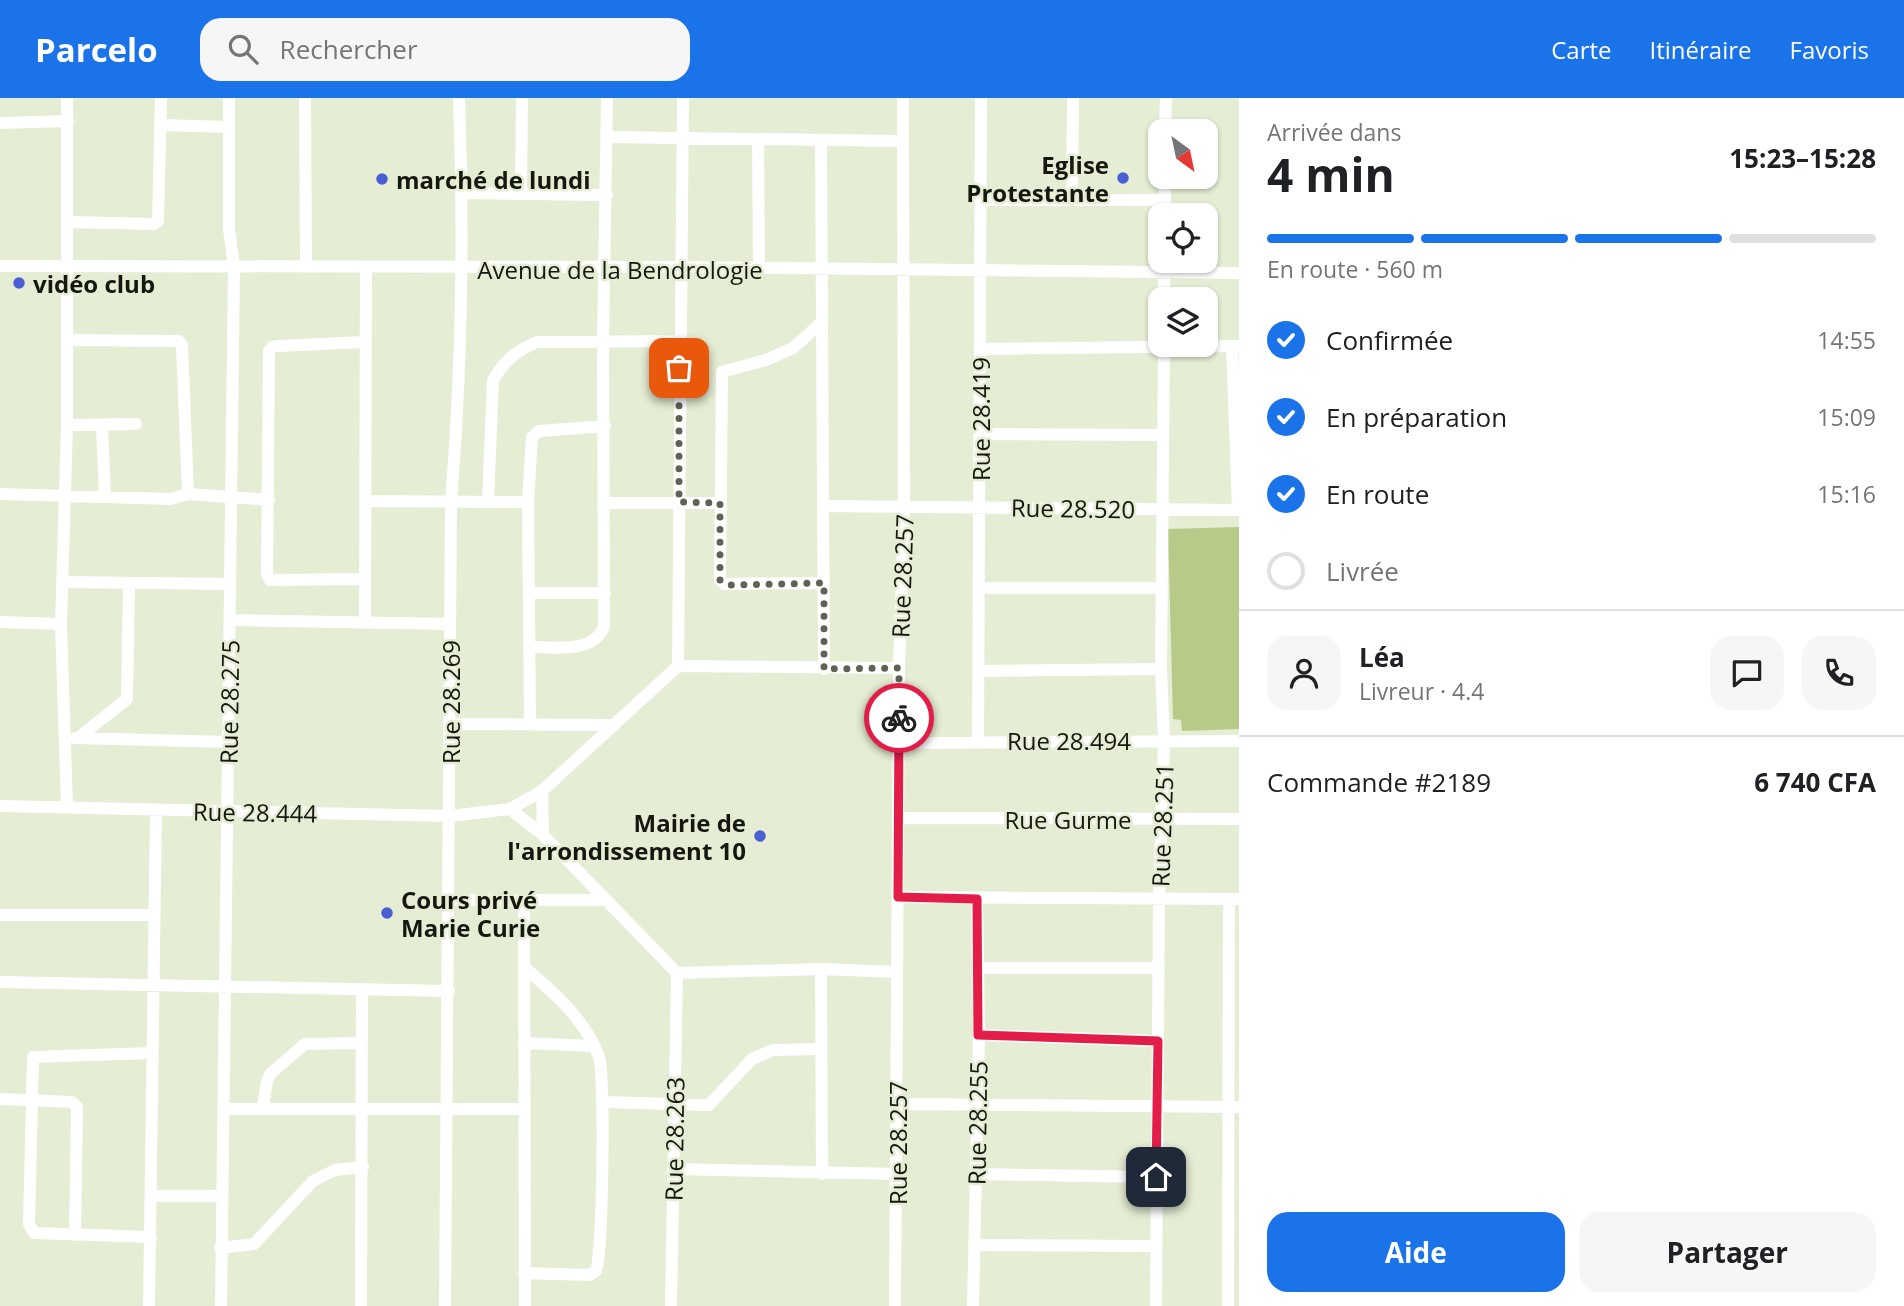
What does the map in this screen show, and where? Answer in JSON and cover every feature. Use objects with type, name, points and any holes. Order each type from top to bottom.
[{"type":"street","points":[[67,98],[67,425],[61,624],[72,738],[67,806]]},
{"type":"street","points":[[69,222],[154,224],[158,221],[161,216],[161,98]]},
{"type":"street","name":"Rue 28.275","points":[[220,1306],[229,812],[234,266],[229,229],[229,98]]},
{"type":"street","points":[[305,98],[306,267]]},
{"type":"street","name":"Rue 28.269","points":[[445,1306],[451,502],[460,395],[463,193],[459,98]]},
{"type":"street","points":[[521,192],[522,98]]},
{"type":"street","points":[[530,647],[581,647],[597,636],[604,626],[603,341],[607,98]]},
{"type":"street","points":[[678,666],[683,98]]},
{"type":"street","name":"Rue 28.257","points":[[895,1306],[898,1174],[898,743],[904,508],[902,98]]},
{"type":"street","name":"Rue 28.419","points":[[978,740],[981,98]]},
{"type":"street","points":[[1072,200],[1073,98]]},
{"type":"street","points":[[1165,119],[1166,98]]},
{"type":"street","points":[[0,123],[68,121]]},
{"type":"street","points":[[162,125],[229,127]]},
{"type":"street","points":[[607,137],[902,141]]},
{"type":"street","points":[[758,140],[759,268]]},
{"type":"street","points":[[821,141],[824,669]]},
{"type":"street","points":[[980,200],[1165,200],[1165,189]]},
{"type":"street","points":[[463,193],[607,195]]},
{"type":"street","name":"Avenue de la Bendrologie","points":[[0,266],[461,269],[682,267],[980,273],[1148,268]]},
{"type":"street","points":[[365,622],[366,268]]},
{"type":"street","name":"Avenue de la Bendrologie","points":[[1218,271],[1239,273]]},
{"type":"street","points":[[822,322],[793,348],[766,360],[722,372],[720,580],[724,584],[824,583]]},
{"type":"street","points":[[67,340],[179,341],[182,345],[188,494]]},
{"type":"street","points":[[488,502],[492,380],[503,363],[519,350],[537,342],[679,341]]},
{"type":"street","points":[[364,342],[272,346],[267,574],[270,580],[365,579]]},
{"type":"street","points":[[980,349],[1148,346]]},
{"type":"street","points":[[1218,346],[1236,346],[1239,510]]},
{"type":"street","name":"Rue 28.251","points":[[1156,1306],[1159,897],[1164,741],[1161,669],[1164,357]]},
{"type":"street","points":[[67,425],[136,424]]},
{"type":"street","points":[[102,425],[105,497]]},
{"type":"street","points":[[530,724],[528,502],[534,433],[605,426]]},
{"type":"street","points":[[980,434],[1163,435]]},
{"type":"street","points":[[0,494],[172,499],[188,494],[230,495],[269,500]]},
{"type":"street","points":[[365,501],[528,502]]},
{"type":"street","points":[[605,503],[720,503]]},
{"type":"street","name":"Rue 28.520","points":[[823,506],[1239,510]]},
{"type":"street","points":[[62,582],[229,584]]},
{"type":"street","points":[[72,738],[127,699],[129,583]]},
{"type":"street","points":[[980,588],[1162,588]]},
{"type":"street","points":[[529,593],[605,593]]},
{"type":"street","points":[[230,620],[450,624]]},
{"type":"street","points":[[0,622],[61,624]]},
{"type":"street","points":[[897,972],[821,969],[677,973],[542,835],[510,809],[542,791],[678,666],[899,668]]},
{"type":"street","points":[[980,671],[1161,669]]},
{"type":"street","points":[[450,724],[613,726]]},
{"type":"street","points":[[72,738],[229,742]]},
{"type":"street","name":"Rue 28.494","points":[[898,743],[978,740],[1239,741]]},
{"type":"street","points":[[542,791],[542,835]]},
{"type":"street","name":"Rue 28.444","points":[[0,806],[450,816],[510,809]]},
{"type":"street","points":[[149,1306],[153,1196],[153,915],[156,810]]},
{"type":"street","name":"Rue Gurme","points":[[898,818],[1239,819]]},
{"type":"street","points":[[898,897],[1159,897],[1234,900],[1234,1107],[1228,1306]]},
{"type":"street","name":"Rue 28.255","points":[[973,1306],[978,1035],[977,899]]},
{"type":"street","points":[[449,900],[606,900]]},
{"type":"street","points":[[524,901],[525,1306]]},
{"type":"street","points":[[0,915],[153,915]]},
{"type":"street","points":[[524,967],[565,1005],[594,1046],[600,1059],[602,1102],[596,1271],[589,1275],[524,1273]]},
{"type":"street","points":[[978,968],[1159,968]]},
{"type":"street","points":[[821,969],[822,1174]]},
{"type":"street","name":"Rue 28.263","points":[[671,1306],[677,973]]},
{"type":"street","points":[[0,982],[449,991]]},
{"type":"street","points":[[361,1306],[364,1107],[362,991]]},
{"type":"street","points":[[978,1035],[1158,1041]]},
{"type":"street","points":[[524,1043],[594,1046]]},
{"type":"street","points":[[263,1107],[271,1073],[305,1045],[362,1044]]},
{"type":"street","points":[[602,1102],[709,1105],[752,1059],[774,1050],[820,1049]]},
{"type":"street","points":[[151,1237],[34,1233],[29,1224],[33,1057],[152,1053]]},
{"type":"street","points":[[0,1098],[72,1102],[76,1107],[75,1235]]},
{"type":"street","points":[[897,1104],[1234,1107]]},
{"type":"street","points":[[224,1108],[364,1107],[448,1111],[524,1109]]},
{"type":"street","points":[[220,1248],[254,1244],[305,1189],[324,1174],[363,1167]]},
{"type":"street","points":[[674,1169],[898,1174]]},
{"type":"street","points":[[976,1174],[1156,1177]]},
{"type":"street","points":[[153,1196],[220,1196]]},
{"type":"street","points":[[974,1245],[1156,1246]]},
{"type":"green space","points":[[1239,527],[1239,729],[1182,731],[1181,720],[1173,719],[1168,529]]},
{"type":"way so far","points":[[679,368],[679,502],[720,503],[720,580],[729,585],[824,583],[824,669],[899,668],[899,718]]},
{"type":"place","name":"Eglise Protestante","points":[[1123,178]]},
{"type":"place","name":"marché de lundi","points":[[382,179]]},
{"type":"place","name":"vidéo club","points":[[19,283]]},
{"type":"place","name":"Mairie de l'arrondissement 10","points":[[760,836]]},
{"type":"place","name":"Cours privé Marie Curie","points":[[387,913]]},
{"type":"route","points":[[899,718],[898,897],[977,899],[978,1035],[1158,1041],[1156,1177]]}]
